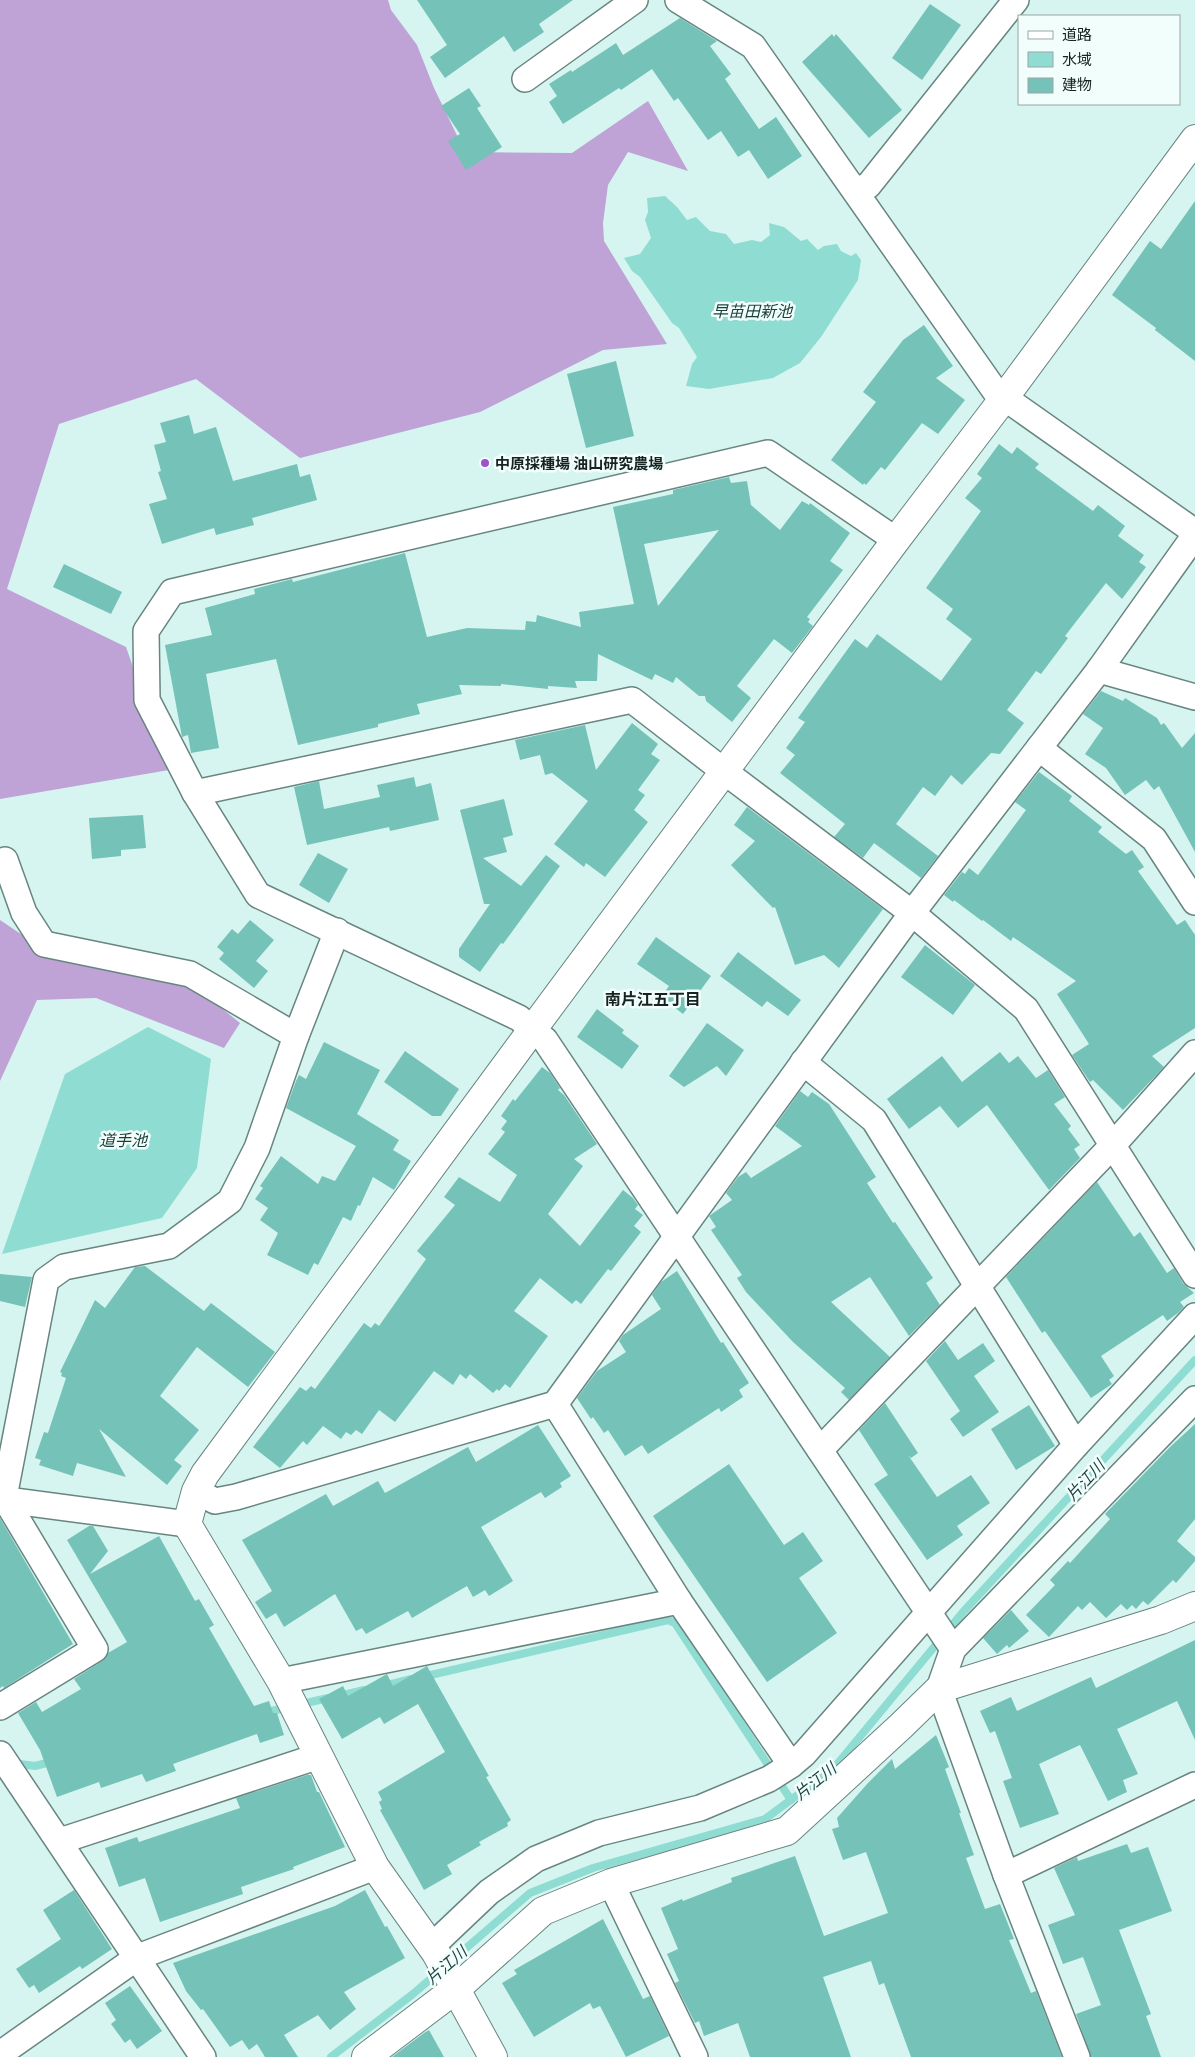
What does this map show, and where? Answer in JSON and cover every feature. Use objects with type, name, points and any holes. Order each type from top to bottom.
[{"type":"street","points":[[525,79],[635,0]]},
{"type":"street","points":[[196,1491],[214,1501],[236,1498],[555,1404],[676,1235],[912,913],[1100,670],[1195,534],[995,391],[753,46],[678,0]]},
{"type":"street","points":[[855,190],[868,186],[1016,0]]},
{"type":"street","points":[[493,2057],[457,1988],[375,1867],[289,1697],[187,1524],[196,1491],[210,1466],[532,1030],[1195,139]]},
{"type":"street","points":[[896,540],[768,453],[172,592],[146,631],[147,700],[195,793],[258,895],[519,1018],[545,1040],[953,1649]]},
{"type":"street","points":[[1100,670],[1195,697]]},
{"type":"street","points":[[195,793],[632,700],[912,913],[1026,1009],[1195,1275]]},
{"type":"street","points":[[1039,748],[1154,839],[1195,902]]},
{"type":"street","points":[[0,862],[4,860],[24,913],[44,944],[190,974],[296,1036]]},
{"type":"street","points":[[0,1707],[95,1649],[2,1498],[46,1280],[64,1267],[169,1246],[230,1201],[257,1148],[296,1036],[337,931]]},
{"type":"street","points":[[820,1450],[1113,1145],[1195,1053]]},
{"type":"street","points":[[803,1062],[874,1120],[976,1287],[1076,1445]]},
{"type":"street","points":[[433,1950],[489,1892],[536,1859],[599,1833],[700,1808],[769,1779],[791,1766],[804,1754],[1076,1445],[1195,1316]]},
{"type":"street","points":[[366,2057],[457,1988],[543,1911],[612,1883],[787,1831],[939,1689],[953,1649],[1195,1399]]},
{"type":"street","points":[[555,1404],[679,1601],[791,1766]]},
{"type":"street","points":[[2,1498],[14,1502],[187,1524]]},
{"type":"street","points":[[289,1697],[679,1601]]},
{"type":"street","points":[[939,1689],[1161,1620],[1195,1606]]},
{"type":"street","points":[[939,1689],[1006,1875],[1077,2057]]},
{"type":"street","points":[[0,1754],[138,1957],[203,2057]]},
{"type":"street","points":[[60,1841],[319,1756]]},
{"type":"street","points":[[1006,1875],[1195,1785]]},
{"type":"street","points":[[0,2054],[138,1957],[375,1867]]},
{"type":"street","points":[[612,1883],[695,2057]]},
{"type":"shaded area","points":[[0,0],[388,0],[391,10],[417,45],[434,88],[465,152],[572,153],[648,101],[688,171],[628,152],[608,185],[603,223],[604,241],[667,344],[603,350],[480,412],[300,458],[196,379],[59,424],[7,589],[126,647],[169,770],[0,799]]},
{"type":"shaded area","points":[[0,920],[49,953],[173,982],[205,995],[240,1023],[224,1048],[96,998],[37,1000],[0,1081]]},
{"type":"water","name":"早苗田新池","points":[[665,196],[687,220],[696,217],[710,231],[726,234],[734,244],[752,240],[761,242],[770,235],[769,223],[784,227],[801,241],[807,239],[818,250],[824,246],[837,244],[841,251],[851,256],[856,253],[861,260],[858,280],[821,337],[800,363],[773,378],[709,389],[686,386],[692,364],[697,357],[679,328],[672,323],[640,277],[632,271],[624,258],[640,254],[651,238],[645,220],[648,212],[647,198]]},
{"type":"water","name":"道手池","points":[[148,1027],[211,1059],[197,1168],[162,1218],[2,1254],[65,1074]]},
{"type":"building","points":[[417,0],[573,0],[539,24],[544,32],[514,52],[504,36],[445,78],[430,57],[447,45]]},
{"type":"building","points":[[930,4],[961,25],[922,80],[892,58]]},
{"type":"building","points":[[680,18],[717,41],[710,46],[731,74],[725,79],[759,129],[776,117],[802,156],[768,179],[749,150],[738,157],[721,131],[708,140],[678,98],[674,101],[652,69],[621,90],[619,88],[563,124],[549,102],[557,96],[549,84],[571,70],[572,72],[616,43],[623,55]]},
{"type":"building","points":[[832,34],[834,37],[836,34],[902,110],[869,138],[802,62]]},
{"type":"building","points":[[469,88],[481,106],[477,108],[502,147],[466,170],[448,141],[460,134],[441,106]]},
{"type":"building","points":[[1195,201],[1195,361],[1155,330],[1156,328],[1112,295],[1150,241],[1161,249]]},
{"type":"building","points":[[924,325],[953,366],[936,378],[965,400],[938,434],[922,423],[885,470],[881,467],[866,485],[864,483],[863,485],[831,460],[876,402],[863,392],[903,340]]},
{"type":"building","points":[[616,361],[634,436],[586,448],[567,374]]},
{"type":"building","points":[[189,415],[194,434],[216,427],[233,481],[297,464],[300,477],[310,474],[317,500],[252,518],[254,525],[216,535],[214,528],[162,544],[149,504],[167,499],[158,472],[161,471],[154,445],[166,442],[160,423]]},
{"type":"building","points":[[999,444],[1012,454],[1017,447],[1039,464],[1035,468],[1093,511],[1098,505],[1125,526],[1118,536],[1144,555],[1139,562],[1146,567],[1122,599],[1106,583],[1065,636],[1068,638],[1041,674],[1036,671],[1007,710],[1024,723],[1000,754],[991,753],[962,785],[951,775],[935,796],[923,787],[896,824],[938,856],[921,878],[874,843],[863,858],[834,837],[845,824],[780,773],[795,755],[786,748],[805,722],[798,718],[855,639],[867,648],[877,634],[941,681],[972,639],[946,619],[953,609],[926,588],[981,511],[965,498],[982,478],[977,474]]},
{"type":"building","points":[[729,477],[731,483],[747,481],[751,505],[780,530],[802,501],[809,505],[810,503],[850,533],[830,561],[843,570],[807,617],[810,619],[808,622],[813,626],[792,653],[774,639],[737,686],[751,698],[732,722],[706,701],[705,696],[699,696],[676,677],[673,683],[655,674],[652,680],[598,654],[597,681],[575,681],[577,688],[548,686],[548,689],[501,684],[501,686],[459,685],[462,694],[417,704],[420,714],[378,724],[378,727],[298,745],[276,659],[206,674],[219,748],[191,753],[188,735],[182,737],[165,645],[212,635],[205,608],[255,594],[254,589],[292,579],[293,582],[405,553],[427,637],[467,628],[525,630],[526,621],[536,622],[537,615],[581,627],[579,612],[634,604],[613,507],[673,494],[673,490]],"holes":[[[719,530],[658,606],[644,544]]]},
{"type":"building","points":[[64,564],[122,592],[111,614],[53,587]]},
{"type":"building","points":[[1101,691],[1123,701],[1125,698],[1157,718],[1161,725],[1164,723],[1182,748],[1195,733],[1195,852],[1159,786],[1154,790],[1146,780],[1125,795],[1106,768],[1085,754],[1103,728],[1083,714]]},
{"type":"building","points":[[632,723],[658,744],[651,754],[660,760],[638,790],[645,795],[634,810],[648,822],[605,877],[586,863],[584,867],[554,844],[588,801],[552,773],[545,775],[540,755],[520,760],[515,740],[585,725],[596,770]]},
{"type":"building","points":[[1039,772],[1072,796],[1069,801],[1102,827],[1098,832],[1126,854],[1132,850],[1144,867],[1138,871],[1177,925],[1185,920],[1195,935],[1195,1028],[1152,1056],[1164,1067],[1123,1110],[1093,1080],[1090,1082],[1072,1055],[1089,1044],[1057,994],[1076,981],[1013,937],[1011,941],[954,900],[953,902],[944,895],[962,872],[965,874],[969,868],[978,875],[1026,810],[1015,802]]},
{"type":"building","points":[[414,777],[416,787],[431,783],[439,820],[390,831],[389,827],[307,845],[294,787],[319,781],[324,809],[380,797],[377,785]]},
{"type":"building","points":[[504,799],[513,835],[503,838],[507,852],[483,858],[521,886],[546,855],[560,866],[480,972],[459,957],[459,949],[490,904],[484,904],[460,810]]},
{"type":"building","points":[[747,807],[883,909],[839,968],[824,955],[795,965],[775,907],[773,908],[731,865],[755,841],[734,825]]},
{"type":"building","points":[[143,815],[146,848],[121,850],[121,856],[92,859],[89,818]]},
{"type":"building","points":[[318,853],[348,869],[329,903],[299,885]]},
{"type":"building","points":[[250,920],[274,940],[256,961],[268,971],[254,988],[219,959],[224,953],[217,947],[232,929],[238,934]]},
{"type":"building","points":[[656,937],[711,976],[683,1014],[661,997],[669,986],[637,964]]},
{"type":"building","points":[[925,945],[975,985],[953,1015],[901,977]]},
{"type":"building","points":[[738,952],[801,1000],[788,1016],[767,1001],[762,1007],[720,976]]},
{"type":"building","points":[[597,1009],[624,1030],[622,1033],[639,1046],[622,1069],[577,1037]]},
{"type":"building","points":[[707,1023],[744,1050],[726,1076],[717,1066],[684,1087],[669,1076]]},
{"type":"building","points":[[324,1042],[380,1070],[357,1114],[399,1140],[393,1150],[411,1161],[394,1190],[373,1177],[351,1221],[343,1217],[318,1265],[314,1263],[308,1275],[267,1255],[278,1233],[260,1220],[268,1208],[255,1199],[263,1188],[260,1186],[281,1156],[318,1184],[322,1176],[335,1181],[356,1146],[286,1108],[299,1075],[306,1079]]},
{"type":"building","points":[[405,1051],[459,1089],[441,1116],[432,1116],[384,1082]]},
{"type":"building","points":[[1000,1052],[1009,1063],[1018,1056],[1036,1078],[1048,1070],[1065,1097],[1054,1104],[1071,1126],[1068,1129],[1080,1145],[1074,1149],[1080,1158],[1049,1190],[987,1105],[958,1128],[940,1106],[909,1129],[887,1099],[942,1056],[962,1082]]},
{"type":"building","points":[[542,1067],[550,1073],[560,1088],[558,1090],[564,1095],[597,1144],[574,1159],[583,1166],[548,1214],[580,1246],[623,1190],[633,1198],[638,1205],[635,1209],[643,1215],[634,1226],[641,1232],[611,1271],[608,1269],[581,1304],[576,1300],[572,1304],[540,1278],[514,1311],[548,1336],[510,1388],[505,1384],[499,1391],[497,1389],[493,1393],[470,1374],[466,1379],[460,1374],[453,1385],[434,1371],[395,1422],[379,1410],[362,1434],[356,1430],[351,1435],[346,1432],[341,1439],[323,1426],[307,1445],[303,1441],[280,1468],[253,1447],[300,1387],[306,1391],[311,1386],[315,1389],[364,1323],[371,1328],[375,1323],[379,1326],[426,1259],[417,1251],[455,1205],[444,1197],[459,1177],[500,1202],[517,1175],[488,1154],[505,1132],[501,1129],[507,1121],[501,1116],[513,1099],[515,1101]]},
{"type":"building","points":[[800,1091],[808,1097],[812,1092],[829,1104],[876,1177],[867,1183],[933,1278],[926,1283],[940,1305],[909,1336],[870,1277],[831,1302],[890,1357],[849,1400],[841,1392],[845,1388],[793,1342],[746,1292],[737,1278],[742,1275],[711,1230],[716,1227],[709,1216],[732,1200],[726,1193],[738,1177],[746,1172],[751,1178],[802,1146],[775,1126]]},
{"type":"building","points":[[1097,1182],[1134,1237],[1140,1232],[1167,1273],[1174,1268],[1183,1283],[1194,1293],[1180,1302],[1184,1307],[1167,1321],[1163,1315],[1101,1356],[1114,1376],[1109,1380],[1112,1384],[1091,1398],[1045,1331],[1042,1333],[1006,1277]]},
{"type":"building","points":[[145,1266],[204,1311],[211,1303],[275,1352],[248,1387],[197,1347],[160,1396],[199,1430],[174,1460],[182,1466],[167,1485],[99,1429],[126,1477],[77,1463],[73,1476],[39,1465],[41,1460],[35,1458],[44,1432],[48,1433],[66,1378],[61,1376],[62,1373],[60,1372],[95,1300],[105,1308],[135,1267]]},
{"type":"building","points":[[677,1271],[721,1343],[723,1342],[749,1383],[739,1390],[743,1397],[721,1412],[719,1408],[648,1454],[642,1445],[625,1456],[608,1430],[604,1433],[593,1417],[591,1419],[577,1398],[597,1371],[626,1352],[619,1341],[623,1335],[661,1309],[652,1295],[661,1282]]},
{"type":"building","points":[[0,1274],[32,1277],[25,1307],[0,1301]]},
{"type":"building","points":[[945,1341],[958,1360],[983,1343],[995,1361],[974,1376],[999,1412],[963,1437],[950,1419],[960,1411],[926,1361]]},
{"type":"building","points":[[885,1403],[918,1453],[911,1458],[908,1455],[937,1497],[971,1475],[990,1503],[957,1526],[963,1535],[927,1560],[874,1484],[888,1475],[859,1430]]},
{"type":"building","points":[[1029,1405],[1055,1446],[1016,1470],[991,1429]]},
{"type":"building","points":[[1195,1424],[1195,1519],[1177,1541],[1195,1557],[1195,1561],[1176,1583],[1173,1580],[1148,1605],[1143,1601],[1136,1609],[1132,1605],[1127,1610],[1121,1604],[1106,1618],[1090,1602],[1082,1610],[1078,1606],[1049,1637],[1026,1615],[1055,1585],[1050,1580],[1068,1561],[1070,1563],[1110,1519],[1105,1514]]},
{"type":"building","points":[[538,1425],[571,1476],[560,1483],[562,1487],[545,1498],[541,1492],[481,1527],[513,1581],[489,1596],[485,1590],[473,1597],[467,1586],[412,1618],[408,1611],[366,1634],[362,1628],[356,1631],[335,1594],[284,1627],[276,1613],[266,1619],[255,1602],[272,1591],[242,1540],[326,1494],[333,1506],[378,1481],[385,1493],[468,1447],[476,1462]]},
{"type":"building","points":[[729,1464],[784,1545],[803,1532],[823,1561],[799,1578],[837,1633],[767,1682],[653,1516]]},
{"type":"building","points":[[0,1518],[73,1644],[4,1688],[3,1686],[0,1688]]},
{"type":"building","points":[[89,1526],[93,1526],[108,1551],[90,1574],[159,1536],[195,1601],[199,1599],[214,1625],[209,1628],[254,1706],[269,1701],[273,1713],[277,1713],[284,1735],[260,1743],[257,1734],[173,1764],[176,1771],[146,1782],[142,1774],[101,1788],[99,1782],[57,1797],[40,1750],[18,1713],[36,1702],[42,1712],[81,1689],[74,1679],[102,1661],[108,1653],[127,1642],[67,1540]]},
{"type":"building","points":[[1011,1610],[1029,1631],[1009,1648],[1007,1645],[997,1654],[983,1638]]},
{"type":"building","points":[[1195,1640],[1195,1740],[1177,1701],[1117,1729],[1138,1774],[1123,1780],[1127,1792],[1108,1801],[1080,1745],[1039,1764],[1059,1814],[1020,1828],[1003,1781],[1012,1778],[995,1731],[990,1733],[980,1711],[1011,1697],[1017,1711],[1091,1677],[1096,1688]]},
{"type":"building","points":[[427,1666],[489,1776],[486,1777],[511,1820],[507,1823],[508,1826],[479,1842],[481,1845],[447,1865],[452,1874],[424,1890],[380,1810],[382,1809],[379,1802],[382,1800],[378,1792],[445,1752],[418,1704],[384,1724],[380,1717],[342,1739],[319,1699],[343,1686],[348,1696],[387,1674],[393,1686]]},
{"type":"building","points":[[936,1735],[949,1767],[945,1769],[974,1855],[966,1858],[985,1909],[1000,1904],[1014,1939],[1009,1940],[1031,1993],[1036,1991],[1062,2057],[911,2057],[884,1983],[879,1985],[871,1961],[823,1977],[851,2057],[750,2057],[738,2023],[704,2036],[699,2021],[695,2023],[675,1983],[679,1981],[667,1954],[678,1949],[661,1908],[732,1882],[731,1878],[795,1856],[824,1936],[888,1913],[866,1852],[843,1860],[832,1829],[839,1827],[837,1818],[892,1759],[895,1769]]},
{"type":"building","points":[[311,1775],[317,1792],[319,1792],[345,1847],[293,1867],[294,1869],[241,1887],[243,1894],[160,1922],[145,1878],[119,1887],[105,1848],[137,1837],[139,1842],[240,1808],[236,1798]]},
{"type":"building","points":[[1127,1844],[1131,1853],[1148,1847],[1172,1911],[1119,1930],[1151,2014],[1146,2016],[1161,2057],[1091,2057],[1076,2014],[1101,2005],[1083,1957],[1063,1964],[1048,1925],[1075,1915],[1054,1868],[1077,1857],[1078,1861]]},
{"type":"building","points":[[74,1890],[112,1949],[82,1969],[80,1966],[39,1993],[34,1985],[29,1988],[16,1969],[61,1939],[43,1910]]},
{"type":"building","points":[[365,1890],[385,1927],[387,1926],[405,1958],[344,1992],[356,2009],[330,2030],[318,2015],[284,2035],[298,2057],[265,2057],[257,2044],[249,2050],[242,2040],[230,2047],[203,2009],[201,2010],[186,1991],[173,1963],[335,1906]]},
{"type":"building","points":[[603,1919],[643,1999],[650,1996],[669,2036],[626,2057],[600,2006],[593,2009],[590,2003],[534,2037],[502,1983],[517,1974],[514,1970]]},
{"type":"building","points":[[130,1986],[162,2031],[137,2049],[130,2039],[125,2043],[111,2024],[116,2020],[105,2003]]},
{"type":"building","points":[[429,2030],[444,2057],[392,2057],[424,2033]]},
{"type":"waterway","name":"片江川","points":[[331,2057],[413,1994],[530,1893],[593,1868],[765,1819],[834,1768],[963,1612],[1195,1360]]},
{"type":"waterway","points":[[422,1677],[668,1620],[675,1623],[791,1800]]},
{"type":"waterway","points":[[383,1686],[410,1679]]},
{"type":"waterway","points":[[339,1696],[364,1690]]},
{"type":"waterway","points":[[263,1713],[328,1698]]},
{"type":"waterway","points":[[12,1763],[35,1766],[55,1761]]},
{"type":"place","name":"中原採種場 油山研究農場","points":[[485,463]]},
{"type":"district","name":"南片江五丁目","points":[[653,999]]}]
